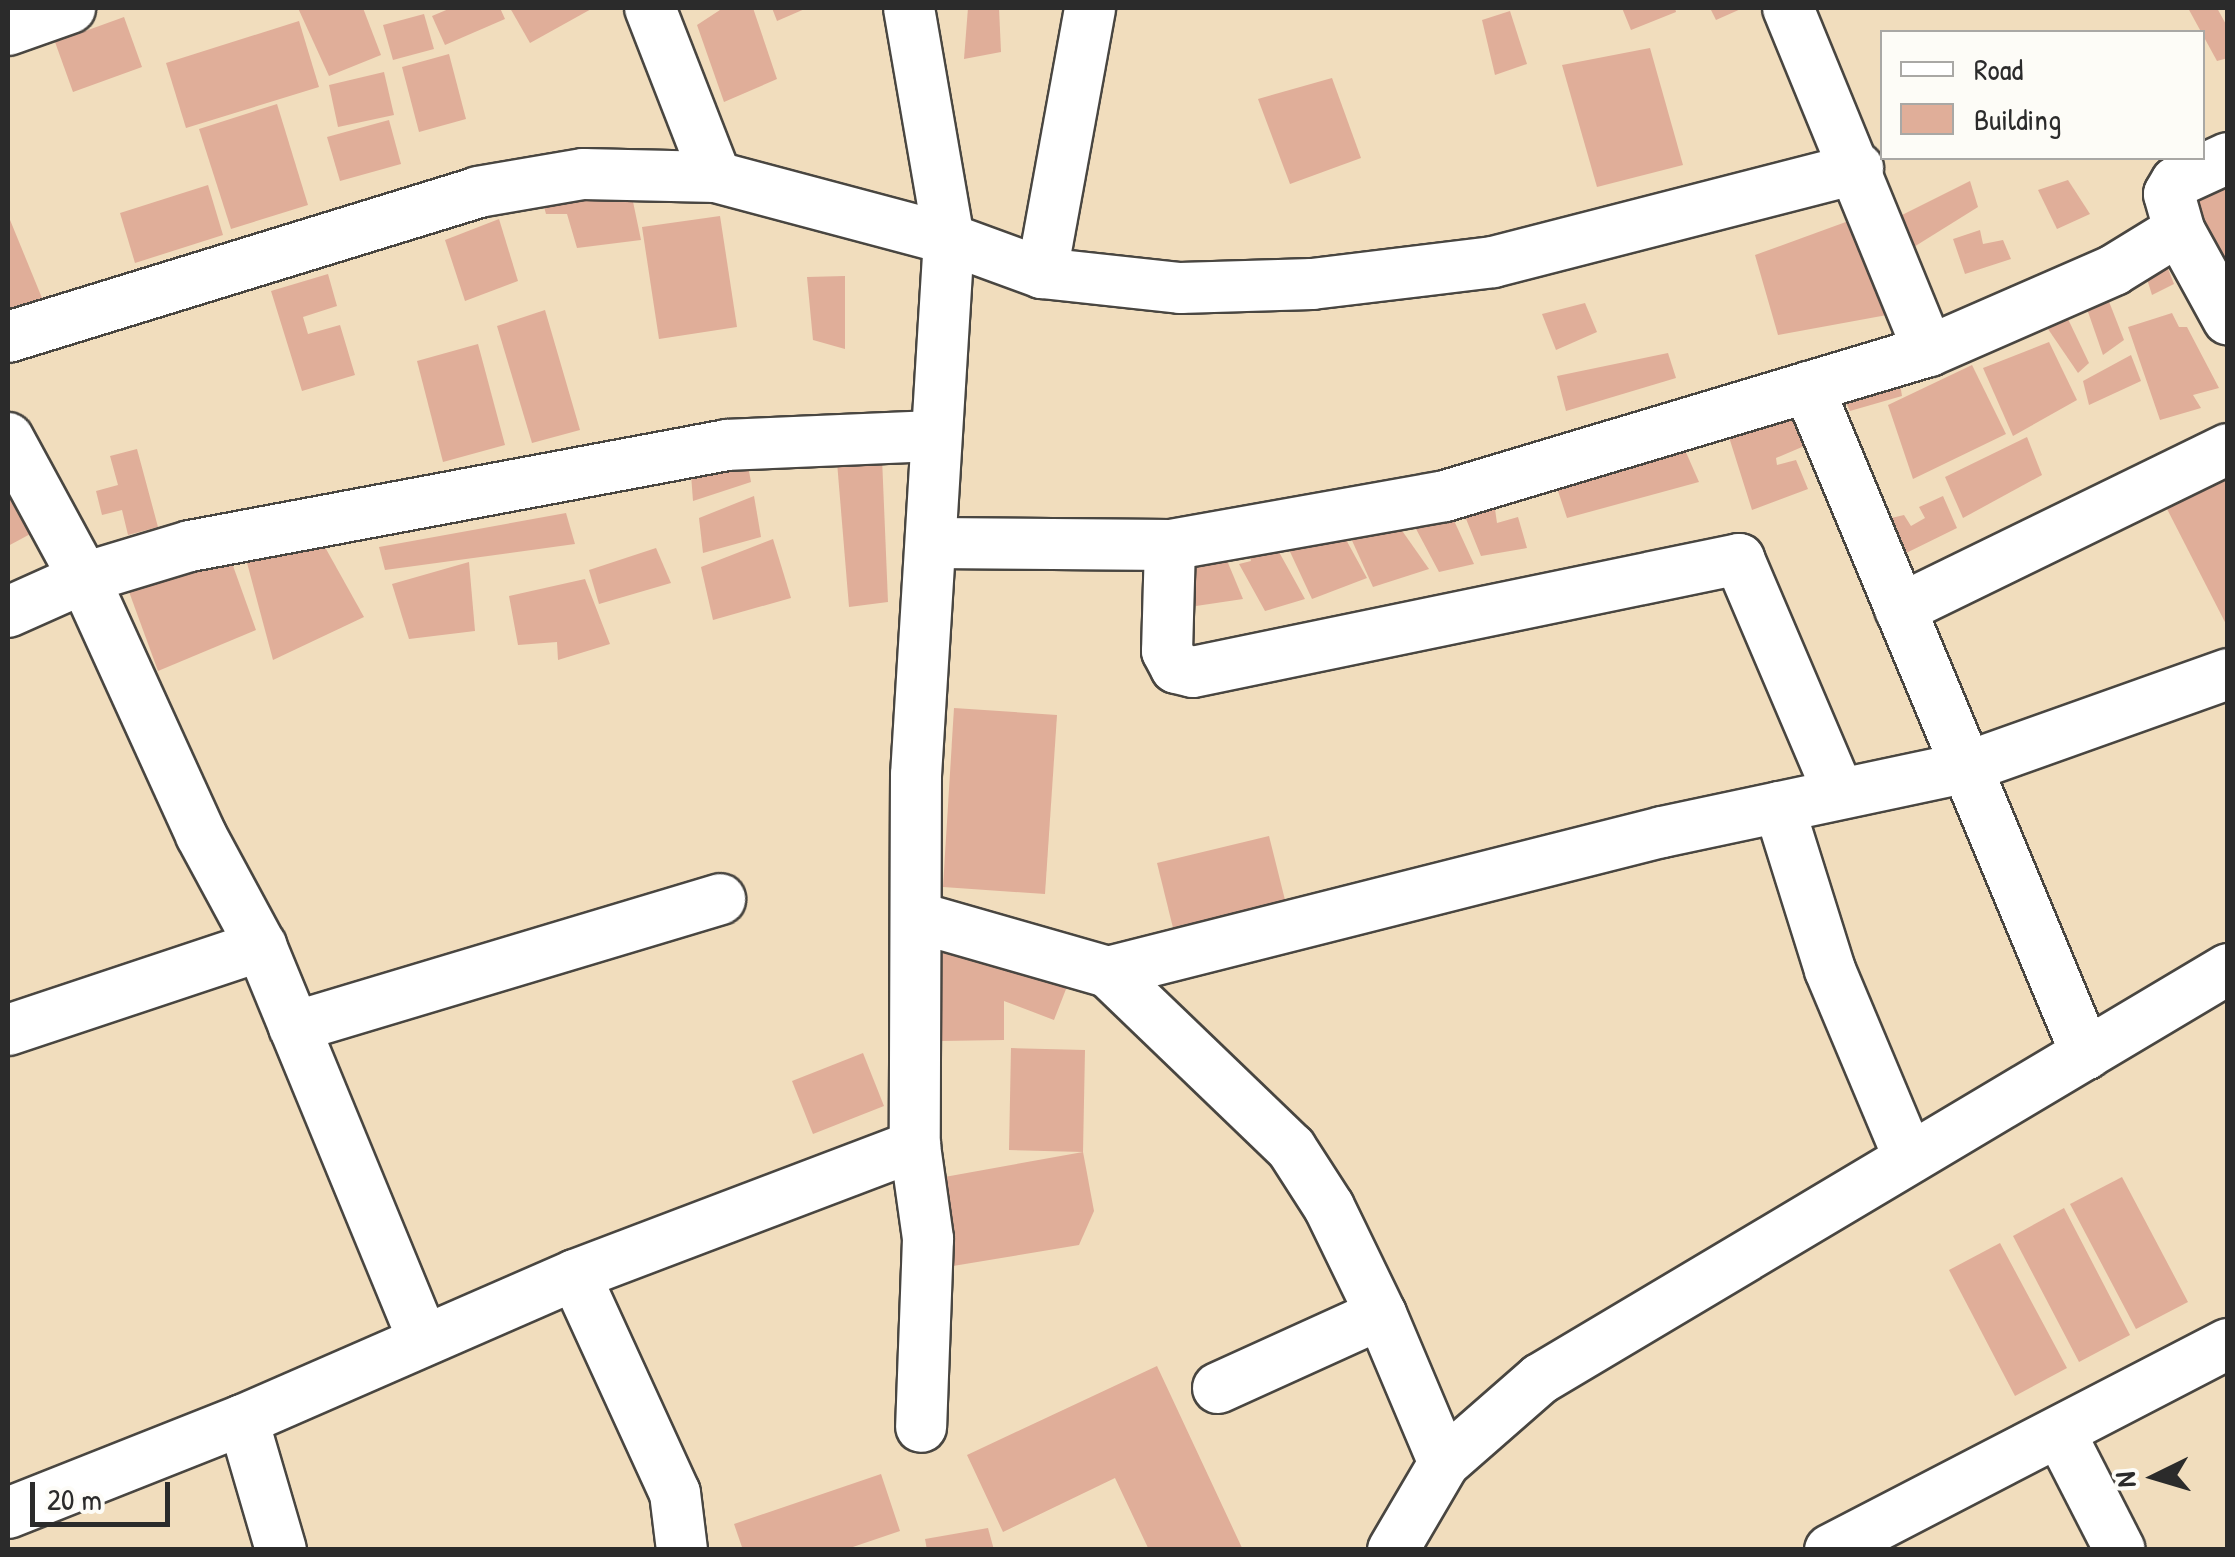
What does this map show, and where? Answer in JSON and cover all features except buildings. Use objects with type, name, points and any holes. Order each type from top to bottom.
[{"type":"street","points":[[8,30],[70,8]]},
{"type":"street","points":[[650,8],[716,177]]},
{"type":"street","points":[[909,8],[949,239],[932,436],[935,543],[916,775],[915,1146],[928,1239],[921,1428]]},
{"type":"street","points":[[1042,272],[1090,8]]},
{"type":"street","points":[[1788,8],[1858,168],[1930,350]]},
{"type":"street","points":[[2228,158],[2176,182],[2170,206],[2178,230],[2228,319]]},
{"type":"street","points":[[8,337],[478,192],[583,174],[716,177],[949,239],[1042,272],[1180,288],[1312,284],[1493,262],[1858,168]]},
{"type":"street","points":[[935,543],[1170,545],[1445,496],[1930,350],[2114,270],[2178,230]]},
{"type":"street","points":[[1808,387],[2086,1054]]},
{"type":"street","points":[[8,612],[84,578],[190,546],[727,445],[932,436]]},
{"type":"street","points":[[8,438],[84,578],[202,834],[261,946],[423,1340]]},
{"type":"street","points":[[1900,609],[2228,449]]},
{"type":"street","points":[[1170,545],[1167,651],[1176,668],[1193,672],[1739,559],[1839,794]]},
{"type":"street","points":[[1108,972],[1778,806],[1967,767],[2228,674]]},
{"type":"street","points":[[1778,806],[1830,970],[1909,1158]]},
{"type":"street","points":[[294,1027],[720,899]]},
{"type":"street","points":[[916,917],[1108,972],[1291,1148],[1329,1207],[1381,1314],[1444,1463]]},
{"type":"street","points":[[8,1030],[261,946]]},
{"type":"street","points":[[1392,1550],[1444,1463],[1540,1378],[2228,969]]},
{"type":"street","points":[[8,1513],[243,1420],[575,1275],[915,1146]]},
{"type":"street","points":[[575,1275],[675,1493],[682,1550]]},
{"type":"street","points":[[1218,1388],[1381,1314]]},
{"type":"street","points":[[1830,1550],[2228,1344]]},
{"type":"street","points":[[243,1420],[282,1550]]},
{"type":"street","points":[[2060,1433],[2120,1550]]}]
